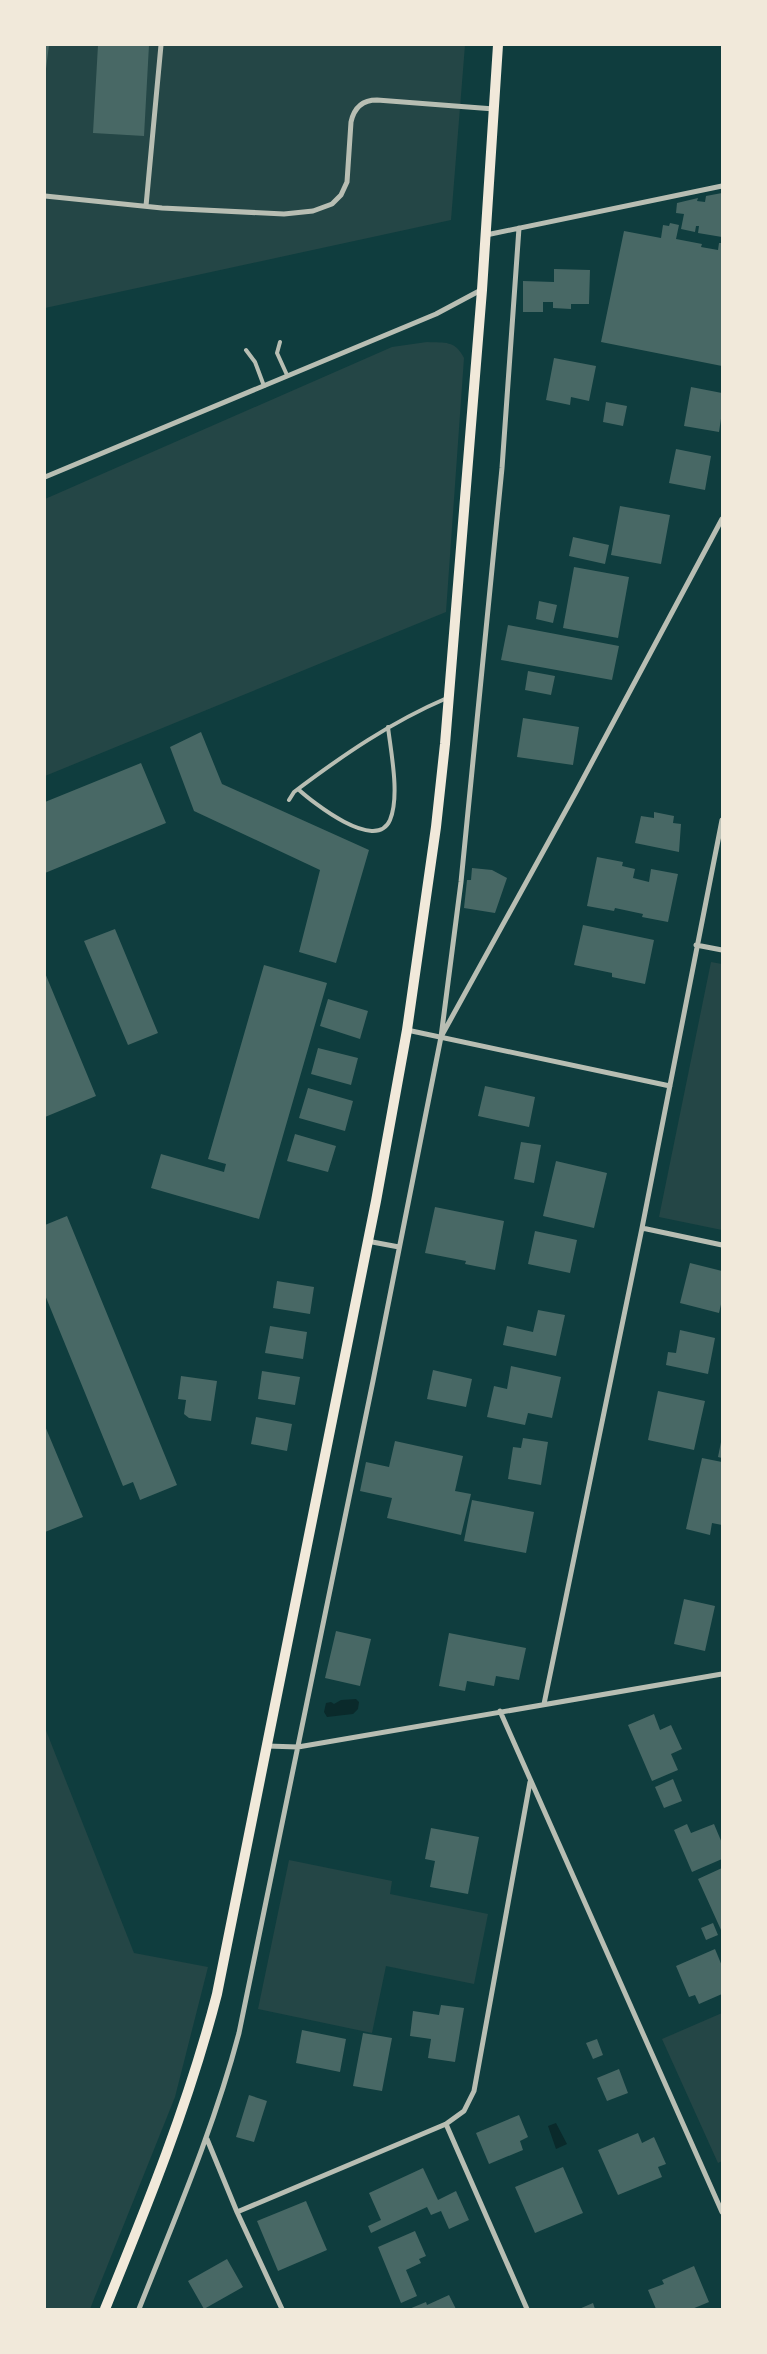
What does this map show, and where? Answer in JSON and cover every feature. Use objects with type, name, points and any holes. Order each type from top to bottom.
[{"type":"main road","points":[[105,2309],[172,2141],[206,2035],[236,1905],[408,1030],[436,827],[449,697],[482,290],[498,45]]},
{"type":"street","points":[[146,206],[161,45]]},
{"type":"street","points":[[45,196],[146,206],[284,214],[320,209],[336,200],[347,182],[351,122],[354,113],[362,103],[377,100],[495,109]]},
{"type":"street","points":[[486,235],[722,186]]},
{"type":"street","points":[[139,2309],[207,2139],[224,2089],[243,2016],[440,1037],[461,882],[500,487],[519,228]]},
{"type":"street","points":[[45,477],[436,314],[482,290]]},
{"type":"street","points":[[440,1037],[576,792],[722,519]]},
{"type":"street","points":[[544,1704],[642,1228],[722,820]]},
{"type":"street","points":[[696,945],[722,950]]},
{"type":"street","points":[[408,1030],[670,1086]]},
{"type":"street","points":[[642,1228],[722,1244]]},
{"type":"street","points":[[368,1241],[399,1247]]},
{"type":"street","points":[[266,1746],[298,1747],[722,1674]]},
{"type":"street","points":[[500,1711],[722,2212]]},
{"type":"street","points":[[236,2212],[446,2124],[464,2111],[474,2091],[530,1782]]},
{"type":"street","points":[[446,2124],[527,2309]]},
{"type":"street","points":[[207,2139],[236,2212],[282,2309]]},
{"type":"lane","points":[[280,342],[277,353],[287,376]]},
{"type":"lane","points":[[246,350],[255,362],[264,386]]},
{"type":"lane","points":[[289,800],[298,789],[356,746],[388,727],[449,697]]},
{"type":"lane","points":[[298,789],[324,810],[358,828],[368,830],[384,827],[389,822],[394,799],[388,727]]},
{"type":"shaded area","points":[[45,45],[465,45],[451,220],[45,308]]},
{"type":"shaded area","points":[[427,342],[453,345],[461,352],[464,358],[446,612],[45,776],[45,499],[392,347]]},
{"type":"shaded area","points":[[711,962],[722,964],[722,1230],[659,1217]]},
{"type":"shaded area","points":[[356,1699],[359,1702],[358,1709],[353,1714],[327,1717],[324,1712],[326,1703],[331,1702],[334,1704],[341,1700]]},
{"type":"shaded area","points":[[45,1728],[134,1953],[208,1967],[175,2097],[90,2309],[45,2309]]},
{"type":"shaded area","points":[[289,1860],[392,1881],[390,1894],[488,1914],[474,1984],[386,1966],[372,2033],[258,2009]]},
{"type":"shaded area","points":[[722,2013],[722,2161],[718,2163],[662,2039]]},
{"type":"shaded area","points":[[556,2123],[567,2144],[556,2149],[548,2126]]},
{"type":"building","points":[[45,45],[49,45],[46,69],[45,69]]},
{"type":"building","points":[[98,45],[149,45],[144,136],[93,133]]},
{"type":"building","points":[[722,193],[722,237],[698,233],[699,226],[696,226],[695,232],[681,229],[684,214],[676,213],[677,203],[698,198],[697,201],[705,202],[706,196]]},
{"type":"building","points":[[670,223],[679,225],[676,239],[702,244],[701,247],[718,250],[719,243],[722,243],[722,366],[601,342],[624,231],[661,238],[663,225],[669,226]]},
{"type":"building","points":[[554,269],[590,270],[589,304],[571,304],[571,309],[553,308],[553,302],[543,302],[543,312],[523,312],[523,281],[554,282]]},
{"type":"building","points":[[554,358],[596,366],[589,401],[571,397],[570,405],[546,400]]},
{"type":"building","points":[[691,387],[722,393],[719,432],[684,426]]},
{"type":"building","points":[[606,402],[627,406],[623,426],[603,422]]},
{"type":"building","points":[[676,449],[711,456],[705,490],[669,483]]},
{"type":"building","points":[[620,506],[670,515],[661,564],[611,555]]},
{"type":"building","points":[[573,537],[609,545],[605,564],[569,556]]},
{"type":"building","points":[[574,567],[629,577],[618,638],[563,628]]},
{"type":"building","points":[[539,601],[557,605],[553,623],[536,619]]},
{"type":"building","points":[[508,625],[619,646],[612,680],[501,660]]},
{"type":"building","points":[[528,671],[555,676],[551,695],[525,690]]},
{"type":"building","points":[[523,718],[579,727],[573,765],[517,757]]},
{"type":"building","points":[[201,732],[222,784],[369,850],[336,963],[299,952],[320,870],[194,811],[170,747]]},
{"type":"building","points":[[141,763],[166,823],[45,873],[45,802]]},
{"type":"building","points":[[654,812],[674,816],[673,823],[681,824],[679,852],[635,843],[641,816],[654,818]]},
{"type":"building","points":[[597,857],[623,862],[622,866],[635,869],[633,878],[649,882],[651,869],[678,874],[668,922],[642,917],[643,914],[615,908],[614,911],[587,906]]},
{"type":"building","points":[[472,868],[492,870],[507,878],[495,913],[464,908],[467,880],[471,880]]},
{"type":"building","points":[[583,925],[654,940],[645,984],[612,977],[612,973],[574,965]]},
{"type":"building","points":[[115,929],[158,1033],[128,1045],[84,941]]},
{"type":"building","points":[[264,965],[327,983],[259,1219],[151,1188],[161,1154],[224,1172],[226,1164],[208,1159]]},
{"type":"building","points":[[45,973],[96,1096],[45,1117]]},
{"type":"building","points":[[328,999],[368,1011],[360,1039],[320,1026]]},
{"type":"building","points":[[318,1048],[358,1058],[351,1085],[311,1074]]},
{"type":"building","points":[[485,1086],[535,1097],[529,1127],[478,1116]]},
{"type":"building","points":[[308,1088],[353,1101],[345,1131],[299,1118]]},
{"type":"building","points":[[295,1134],[336,1146],[328,1172],[287,1161]]},
{"type":"building","points":[[521,1142],[541,1145],[534,1183],[514,1179]]},
{"type":"building","points":[[556,1161],[607,1173],[594,1228],[543,1216]]},
{"type":"building","points":[[435,1207],[504,1221],[495,1270],[465,1264],[466,1261],[425,1253]]},
{"type":"building","points":[[67,1216],[177,1485],[140,1500],[133,1482],[123,1486],[45,1295],[45,1225]]},
{"type":"building","points":[[535,1231],[577,1240],[570,1273],[528,1264]]},
{"type":"building","points":[[690,1263],[722,1271],[722,1300],[719,1313],[680,1303]]},
{"type":"building","points":[[277,1281],[314,1287],[310,1314],[273,1308]]},
{"type":"building","points":[[538,1310],[565,1315],[556,1356],[503,1345],[507,1326],[533,1332]]},
{"type":"building","points":[[270,1326],[307,1332],[303,1359],[265,1353]]},
{"type":"building","points":[[680,1330],[715,1338],[708,1374],[666,1365],[668,1352],[676,1353]]},
{"type":"building","points":[[511,1366],[561,1377],[552,1418],[528,1413],[525,1425],[487,1417],[494,1386],[507,1389]]},
{"type":"building","points":[[433,1370],[472,1379],[466,1407],[427,1399]]},
{"type":"building","points":[[262,1371],[300,1377],[295,1405],[258,1399]]},
{"type":"building","points":[[181,1376],[217,1381],[211,1421],[189,1418],[184,1414],[186,1400],[178,1399]]},
{"type":"building","points":[[658,1391],[705,1401],[694,1450],[648,1440]]},
{"type":"building","points":[[256,1417],[292,1424],[287,1451],[251,1444]]},
{"type":"building","points":[[45,1426],[83,1517],[45,1532]]},
{"type":"building","points":[[523,1438],[548,1442],[541,1485],[508,1479],[513,1447],[521,1448]]},
{"type":"building","points":[[395,1441],[463,1456],[455,1491],[471,1494],[461,1535],[387,1518],[392,1498],[360,1491],[366,1462],[389,1467]]},
{"type":"building","points":[[722,1442],[722,1458],[718,1457]]},
{"type":"building","points":[[702,1458],[722,1462],[722,1525],[712,1523],[710,1535],[686,1529]]},
{"type":"building","points":[[472,1500],[534,1512],[526,1553],[464,1541]]},
{"type":"building","points":[[684,1599],[715,1606],[705,1651],[674,1644]]},
{"type":"building","points":[[336,1631],[371,1639],[360,1686],[325,1678]]},
{"type":"building","points":[[449,1633],[526,1648],[519,1680],[496,1676],[494,1686],[467,1681],[465,1691],[439,1686]]},
{"type":"building","points":[[654,1714],[660,1730],[671,1725],[682,1749],[671,1754],[678,1770],[652,1781],[628,1725]]},
{"type":"building","points":[[673,1779],[682,1801],[664,1808],[655,1787]]},
{"type":"building","points":[[687,1824],[691,1833],[714,1824],[722,1843],[722,1859],[692,1872],[674,1830]]},
{"type":"building","points":[[431,1828],[479,1837],[468,1894],[430,1887],[435,1861],[425,1859]]},
{"type":"building","points":[[722,1868],[722,1930],[721,1930],[698,1879]]},
{"type":"building","points":[[713,1923],[718,1935],[706,1940],[701,1928]]},
{"type":"building","points":[[715,1949],[722,1966],[722,1994],[699,2004],[695,1995],[689,1997],[676,1966]]},
{"type":"building","points":[[441,2005],[464,2008],[455,2062],[428,2058],[431,2039],[410,2036],[413,2011],[439,2015]]},
{"type":"building","points":[[302,2030],[346,2039],[340,2072],[296,2063]]},
{"type":"building","points":[[363,2033],[392,2038],[382,2091],[353,2086]]},
{"type":"building","points":[[597,2039],[603,2055],[593,2059],[586,2043]]},
{"type":"building","points":[[619,2069],[628,2093],[607,2101],[597,2078]]},
{"type":"building","points":[[249,2095],[267,2101],[254,2142],[236,2137]]},
{"type":"building","points":[[519,2115],[528,2137],[520,2141],[523,2150],[489,2164],[476,2133]]},
{"type":"building","points":[[638,2133],[642,2143],[654,2137],[666,2164],[658,2167],[662,2177],[618,2195],[598,2150]]},
{"type":"building","points":[[563,2167],[583,2213],[535,2233],[515,2187]]},
{"type":"building","points":[[423,2168],[438,2200],[456,2191],[469,2220],[449,2229],[441,2211],[431,2215],[427,2207],[371,2233],[368,2226],[381,2220],[369,2193]]},
{"type":"building","points":[[306,2201],[327,2250],[278,2271],[257,2221]]},
{"type":"building","points":[[415,2231],[426,2256],[419,2259],[421,2263],[406,2270],[417,2296],[401,2303],[378,2247]]},
{"type":"building","points":[[227,2259],[243,2287],[204,2309],[188,2281]]},
{"type":"building","points":[[694,2266],[709,2302],[692,2309],[656,2309],[648,2290],[664,2284],[662,2280]]},
{"type":"building","points":[[449,2295],[456,2309],[409,2309],[426,2302],[427,2305]]},
{"type":"building","points":[[593,2303],[595,2309],[579,2309]]}]
